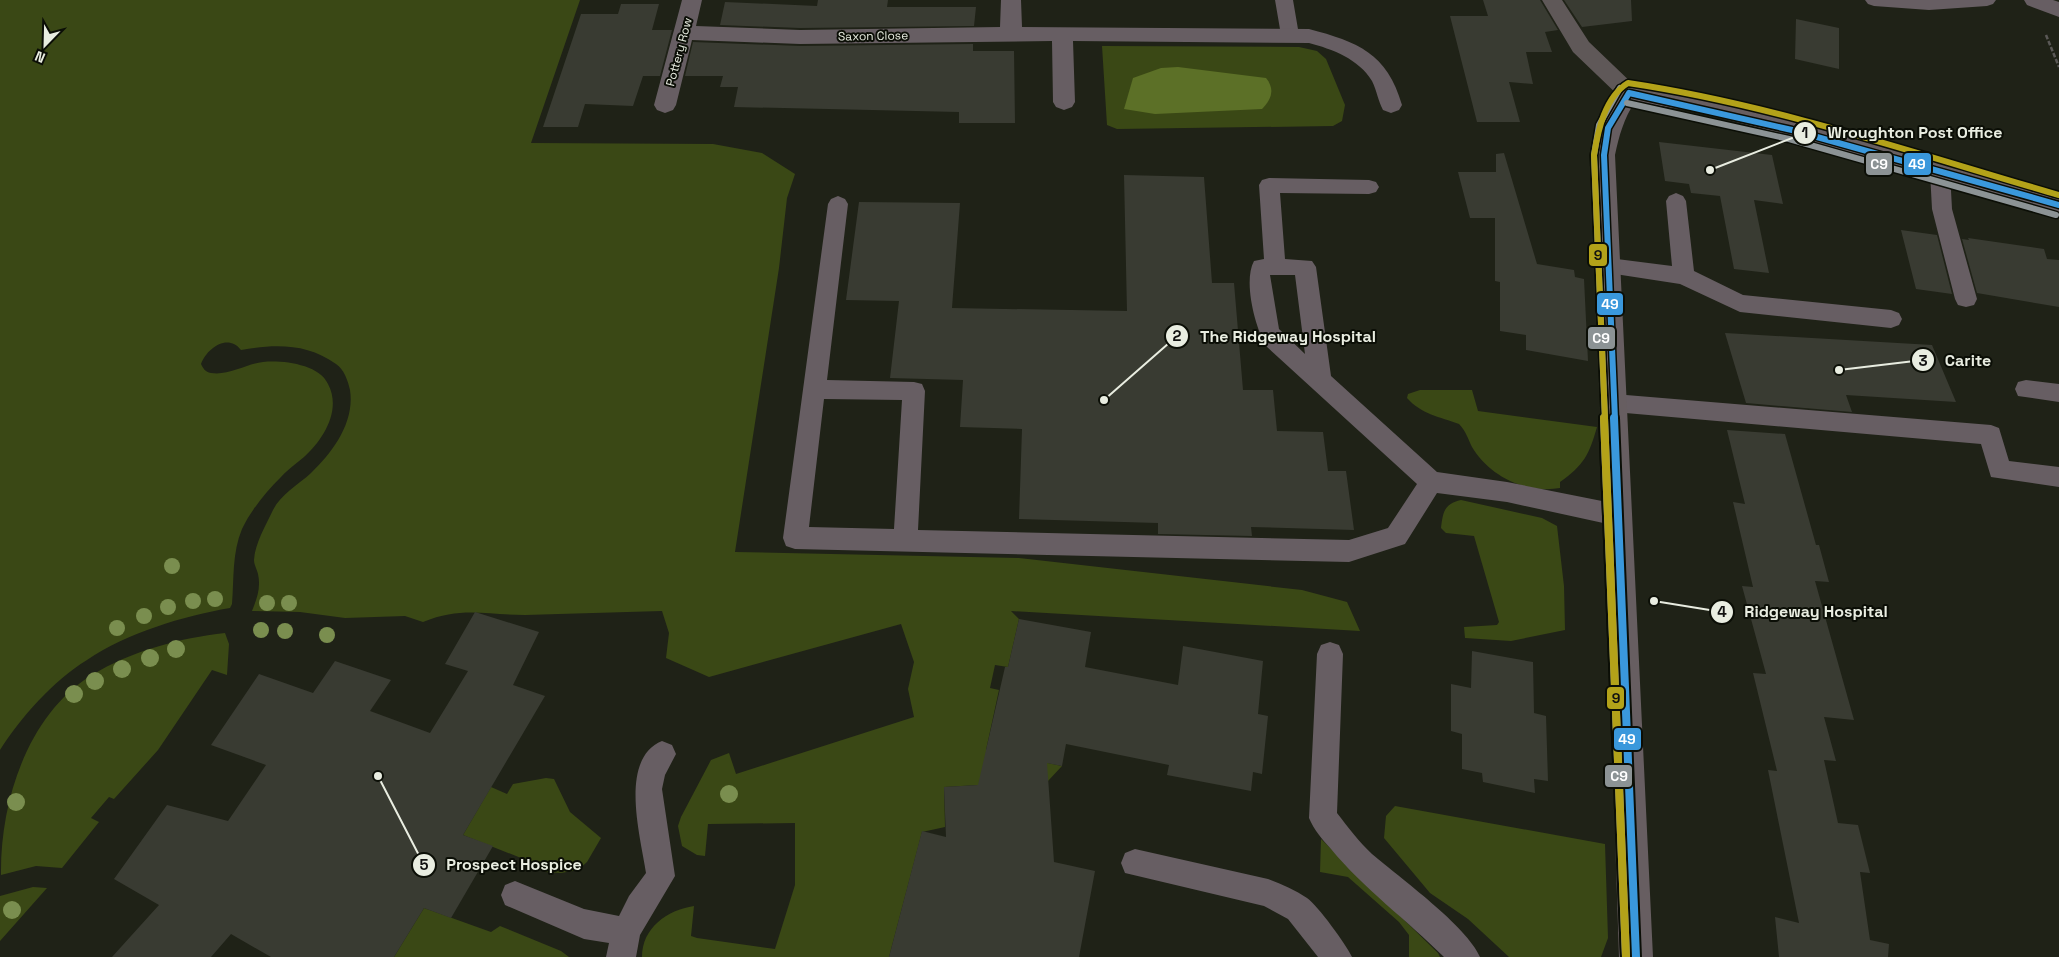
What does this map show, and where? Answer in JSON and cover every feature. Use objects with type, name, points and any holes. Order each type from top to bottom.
[{"type":"main road","points":[[1552,0],[1569,29],[1587,54],[1629,93],[1692,103],[1752,118],[2059,205]]},
{"type":"main road","points":[[1629,93],[1608,128],[1604,155],[1629,736],[1636,957]]},
{"type":"street","name":"Pottery Row","points":[[665,105],[692,0]]},
{"type":"street","points":[[1010,34],[1011,0]]},
{"type":"street","points":[[2034,0],[2059,10]]},
{"type":"street","name":"Saxon Close","points":[[684,33],[800,36],[1010,34],[1290,35],[1327,40],[1362,57],[1374,66],[1381,76],[1387,86],[1391,105]]},
{"type":"street","points":[[1062,34],[1064,102]]},
{"type":"lane","points":[[1284,0],[1290,35]]},
{"type":"lane","points":[[1874,0],[1929,4],[1987,0]]},
{"type":"lane","points":[[1940,172],[1942,209],[1966,300]]},
{"type":"lane","points":[[1275,266],[1269,185],[1369,187]]},
{"type":"lane","points":[[1676,201],[1684,276]]},
{"type":"lane","points":[[838,204],[795,538],[1349,551],[1396,536],[1432,482]]},
{"type":"lane","points":[[1609,266],[1684,276],[1740,303],[1891,320]]},
{"type":"lane","points":[[1320,380],[1305,267],[1261,267],[1259,275],[1268,330],[1274,340],[1432,482],[1507,492],[1618,515]]},
{"type":"lane","points":[[814,389],[914,391],[905,542]]},
{"type":"lane","points":[[2026,389],[2059,394]]},
{"type":"lane","points":[[1614,403],[1991,435],[1999,470],[2059,477]]},
{"type":"lane","points":[[1330,654],[1323,818],[1360,862],[1431,922],[1465,957]]},
{"type":"lane","points":[[515,895],[584,924],[624,944],[639,906],[661,876],[648,789],[652,770],[662,754]]},
{"type":"lane","points":[[1135,863],[1268,894],[1298,909],[1337,957]]},
{"type":"shaded area","points":[[0,0],[580,0],[531,143],[713,144],[762,153],[795,174],[787,198],[779,268],[735,552],[1019,558],[1302,590],[1347,602],[1360,631],[1011,611],[1019,619],[1008,667],[995,665],[990,688],[999,690],[986,750],[1062,766],[1048,781],[944,787],[945,827],[922,832],[889,957],[642,957],[646,937],[658,922],[674,912],[694,906],[691,936],[775,949],[795,885],[795,823],[708,824],[705,856],[697,855],[682,846],[678,826],[681,817],[711,760],[729,753],[736,774],[914,717],[908,689],[914,662],[901,624],[709,677],[666,658],[669,633],[662,611],[525,615],[474,612],[450,614],[423,622],[405,616],[345,618],[300,612],[252,611],[259,588],[254,560],[261,534],[280,499],[319,465],[341,436],[349,414],[350,390],[339,366],[314,352],[278,346],[241,350],[236,345],[224,343],[213,348],[204,358],[201,364],[207,372],[224,373],[263,362],[299,365],[317,372],[323,377],[332,394],[333,404],[332,414],[318,442],[270,489],[254,508],[242,529],[236,547],[232,604],[230,608],[156,627],[103,650],[74,669],[50,689],[18,725],[0,750]]},
{"type":"shaded area","points":[[1102,46],[1299,47],[1317,51],[1326,59],[1345,105],[1342,121],[1333,126],[1117,129],[1107,125]]},
{"type":"shaded area","points":[[1178,67],[1266,78],[1271,86],[1270,98],[1262,109],[1155,114],[1124,109],[1133,78],[1161,68]]},
{"type":"shaded area","points":[[1420,390],[1472,390],[1478,411],[1597,427],[1585,459],[1560,482],[1560,488],[1534,488],[1510,481],[1498,474],[1479,457],[1459,424],[1418,408],[1407,398],[1408,394]]},
{"type":"shaded area","points":[[1461,500],[1542,518],[1557,526],[1564,586],[1565,630],[1511,641],[1465,638],[1464,627],[1497,625],[1499,622],[1474,536],[1446,533],[1441,528],[1445,510],[1451,504]]},
{"type":"shaded area","points":[[225,633],[229,644],[227,675],[212,670],[158,750],[114,799],[109,797],[91,818],[99,822],[62,868],[36,866],[1,875],[2,847],[12,789],[22,762],[35,736],[51,712],[70,692],[92,675],[123,659],[173,642]]},
{"type":"shaded area","points":[[546,778],[554,779],[570,812],[601,838],[587,862],[578,870],[561,873],[545,872],[531,862],[463,835],[491,787],[507,794],[513,784]]},
{"type":"shaded area","points":[[1395,806],[1605,844],[1608,938],[1601,957],[1509,957],[1468,919],[1430,893],[1384,838],[1386,816]]},
{"type":"shaded area","points":[[1321,839],[1440,957],[1409,957],[1409,935],[1399,922],[1348,877],[1320,872]]},
{"type":"shaded area","points":[[33,887],[47,888],[0,941],[0,896]]},
{"type":"shaded area","points":[[424,908],[491,932],[500,926],[561,951],[569,957],[394,957]]},
{"type":"building","points":[[818,0],[888,0],[887,7],[976,7],[974,26],[800,28],[720,25],[725,2],[817,6]]},
{"type":"building","points":[[1483,0],[1540,0],[1558,30],[1545,32],[1552,52],[1526,52],[1533,84],[1509,82],[1520,122],[1477,122],[1450,16],[1488,16]]},
{"type":"building","points":[[1564,0],[1631,0],[1632,21],[1582,27]]},
{"type":"building","points":[[621,4],[659,4],[652,30],[672,30],[660,76],[643,76],[633,106],[585,104],[578,127],[543,127],[581,14],[618,14]]},
{"type":"building","points":[[1796,19],[1839,28],[1839,69],[1795,59]]},
{"type":"building","points":[[693,42],[800,46],[973,44],[973,51],[1014,51],[1015,123],[959,123],[959,112],[734,107],[738,87],[720,87],[723,76],[685,76]]},
{"type":"building","points":[[1659,142],[1772,155],[1783,204],[1754,200],[1769,273],[1734,269],[1720,196],[1691,193],[1689,184],[1665,181]]},
{"type":"building","points":[[1504,153],[1537,264],[1574,270],[1575,277],[1584,279],[1588,361],[1526,350],[1526,335],[1500,331],[1500,282],[1495,281],[1495,218],[1470,218],[1458,172],[1496,172],[1496,154]]},
{"type":"building","points":[[1124,175],[1204,177],[1212,283],[1234,283],[1243,390],[1273,390],[1277,431],[1323,432],[1328,471],[1346,471],[1354,530],[1251,527],[1252,536],[1158,534],[1158,523],[1019,519],[1022,429],[960,427],[963,380],[890,378],[899,301],[846,300],[859,202],[960,203],[952,308],[1127,311]]},
{"type":"building","points":[[1901,230],[1937,235],[1952,294],[1916,289]]},
{"type":"building","points":[[1968,238],[2044,249],[2047,259],[2059,260],[2059,307],[1977,293],[1962,239],[1969,240]]},
{"type":"building","points":[[1725,333],[1932,345],[1956,402],[1846,395],[1852,412],[1746,403]]},
{"type":"building","points":[[1727,430],[1785,434],[1816,545],[1819,545],[1829,582],[1815,581],[1854,720],[1824,717],[1836,761],[1824,760],[1838,823],[1858,825],[1870,873],[1860,872],[1870,940],[1889,944],[1888,957],[1779,957],[1775,917],[1799,923],[1768,770],[1777,771],[1753,673],[1766,674],[1742,586],[1753,587],[1733,502],[1745,504]]},
{"type":"building","points":[[475,612],[539,632],[513,685],[545,696],[463,835],[493,846],[451,918],[424,908],[394,957],[271,957],[231,934],[211,957],[112,957],[159,905],[114,879],[167,805],[228,821],[266,765],[211,745],[259,674],[313,693],[335,661],[391,680],[370,711],[430,733],[468,671],[445,664]]},
{"type":"building","points":[[1019,619],[1091,632],[1085,667],[1178,685],[1183,646],[1263,661],[1258,714],[1268,716],[1262,774],[1253,772],[1251,791],[1167,775],[1169,765],[1066,744],[1062,766],[1047,763],[1054,862],[1095,871],[1079,957],[889,957],[922,831],[946,837],[944,787],[978,785],[1005,667],[1008,667]]},
{"type":"building","points":[[1472,651],[1533,662],[1534,713],[1546,716],[1548,781],[1534,779],[1535,793],[1483,782],[1482,773],[1462,769],[1462,734],[1451,731],[1451,684],[1471,688]]},
{"type":"transit line","name":"9","points":[[1626,957],[1594,155],[1597,137],[1609,104],[1621,87],[1628,83],[1694,93],[1762,110],[2059,195]]},
{"type":"transit line","name":"C9","points":[[1620,88],[1599,125],[1594,155],[1626,957]]},
{"type":"transit line","name":"49","points":[[1629,93],[1608,128],[1604,155],[1636,957]]},
{"type":"transit line","name":"49","points":[[1629,93],[1738,116],[1792,130],[2059,205]]},
{"type":"transit line","name":"C9","points":[[1627,103],[1789,139],[2056,215]]},
{"type":"place","name":"Wroughton Post Office","points":[[1710,170]]},
{"type":"place","name":"Carite","points":[[1839,370]]},
{"type":"place","name":"The Ridgeway Hospital","points":[[1104,400]]},
{"type":"place","name":"Ridgeway Hospital","points":[[1654,601]]},
{"type":"place","name":"Prospect Hospice","points":[[378,776]]}]
